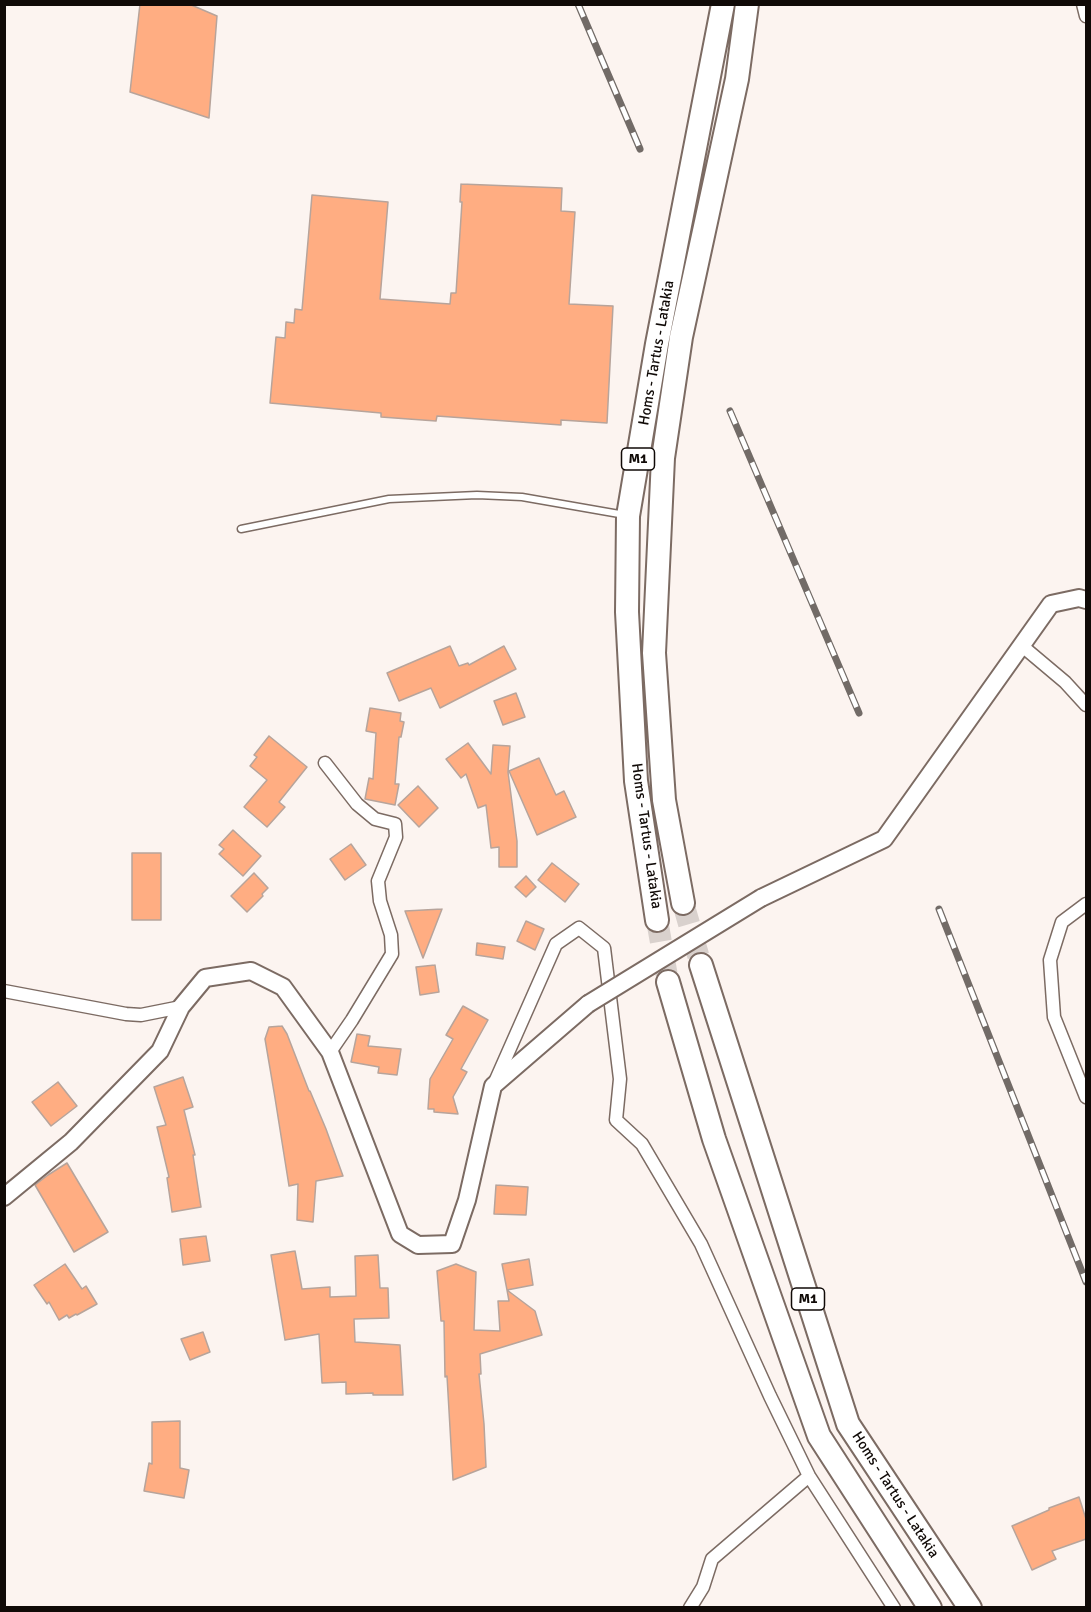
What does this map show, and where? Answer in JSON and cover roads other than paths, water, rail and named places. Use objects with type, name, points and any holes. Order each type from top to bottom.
[{"type":"highway","name":"Homs - Tartus - Latakia","points":[[657,920],[636,781],[627,612],[628,516],[657,344],[723,4]]},
{"type":"highway","name":"Homs - Tartus - Latakia","points":[[683,903],[664,800],[654,653],[663,458],[681,337],[737,79],[747,4]]},
{"type":"highway","name":"Homs - Tartus - Latakia","points":[[701,965],[848,1424],[970,1608]]},
{"type":"highway","name":"M1","points":[[669,982],[714,1140],[819,1436],[930,1608]]},
{"type":"main road","points":[[4,1197],[71,1142],[160,1051],[181,1007],[205,978],[251,971],[283,987],[330,1052],[400,1234],[418,1245],[452,1244],[466,1200],[494,1086],[588,1004],[760,898],[884,839],[1051,604],[1079,598],[1086,600]]},
{"type":"street","points":[[1083,4],[1086,16]]},
{"type":"street","points":[[1021,645],[1065,682],[1086,705]]},
{"type":"street","points":[[325,763],[357,804],[375,819],[395,824],[396,837],[378,881],[380,901],[391,935],[392,954],[330,1052]]},
{"type":"street","points":[[1086,904],[1062,922],[1050,960],[1054,1017],[1086,1097]]},
{"type":"street","points":[[494,1086],[556,944],[579,928],[604,948],[620,1078],[616,1120],[642,1144],[701,1244],[809,1476],[894,1608]]},
{"type":"street","points":[[4,991],[126,1014],[141,1015],[181,1007]]},
{"type":"street","points":[[690,1608],[702,1587],[712,1559],[809,1476]]},
{"type":"lane","points":[[241,530],[389,499],[477,495],[522,497],[628,516]]},
{"type":"tunnel","points":[[683,903],[701,965]]},
{"type":"tunnel","points":[[657,920],[668,982]]},
{"type":"railway","points":[[578,4],[640,149]]},
{"type":"railway","points":[[730,411],[859,713]]},
{"type":"railway","points":[[939,909],[1086,1282]]}]
